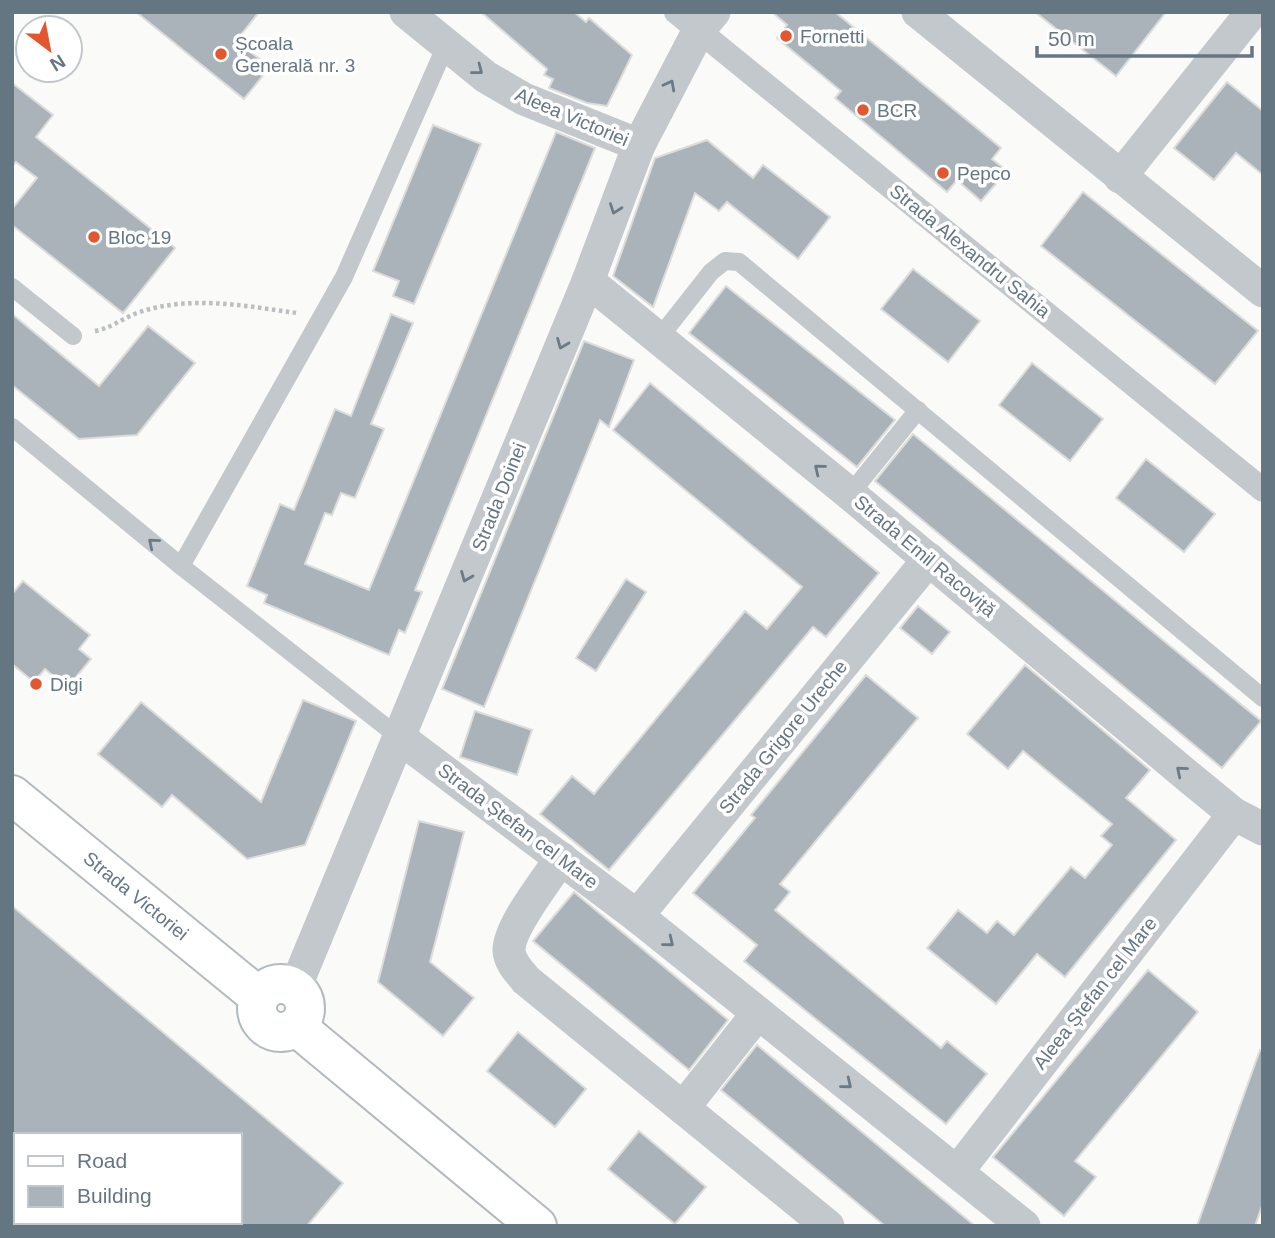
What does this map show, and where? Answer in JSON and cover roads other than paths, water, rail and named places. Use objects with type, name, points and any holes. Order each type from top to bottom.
[{"type":"main road","name":"Strada Victoriei","points":[[12,795],[277,993]]},
{"type":"main road","points":[[277,993],[257,1013],[265,1027],[281,1033],[297,1027],[537,1226]]},
{"type":"street","name":"Aleea Victoriei","points":[[405,12],[486,77],[524,99],[639,145]]},
{"type":"street","points":[[918,12],[1263,291]]},
{"type":"street","points":[[1120,177],[1252,12]]},
{"type":"street","name":"Strada Doinei","points":[[277,993],[400,738],[588,281],[639,145],[696,18]]},
{"type":"street","name":"Strada Alexandru Sahia","points":[[696,18],[1263,490]]},
{"type":"street","name":"Strada Emil Racoviță","points":[[588,281],[929,559],[1234,814],[1263,830]]},
{"type":"street","name":"Strada Grigore Ureche","points":[[636,916],[929,559]]},
{"type":"street","name":"Strada Ștefan cel Mare","points":[[400,738],[636,916],[957,1172],[988,1215],[1024,1226]]},
{"type":"street","name":"Aleea Ștefan cel Mare","points":[[957,1172],[1234,814]]},
{"type":"street","points":[[561,858],[512,935],[509,950],[511,961],[526,980],[828,1226]]},
{"type":"street","points":[[683,1108],[758,1013]]},
{"type":"lane","points":[[181,566],[344,277],[446,45]]},
{"type":"lane","points":[[659,338],[711,272],[725,261],[739,262],[1263,698]]},
{"type":"lane","points":[[12,287],[74,336]]},
{"type":"lane","points":[[850,494],[918,410]]},
{"type":"lane","name":"Strada Ștefan cel Mare","points":[[12,427],[181,566],[400,738]]},
{"type":"place","name":"Fornetti","points":[[786,36]]},
{"type":"place","name":"Școala Generală nr. 3","points":[[221,54]]},
{"type":"place","name":"BCR","points":[[863,110]]},
{"type":"place","name":"Pepco","points":[[943,173]]},
{"type":"place","name":"Bloc 19","points":[[94,237]]},
{"type":"place","name":"Digi","points":[[36,684]]}]
